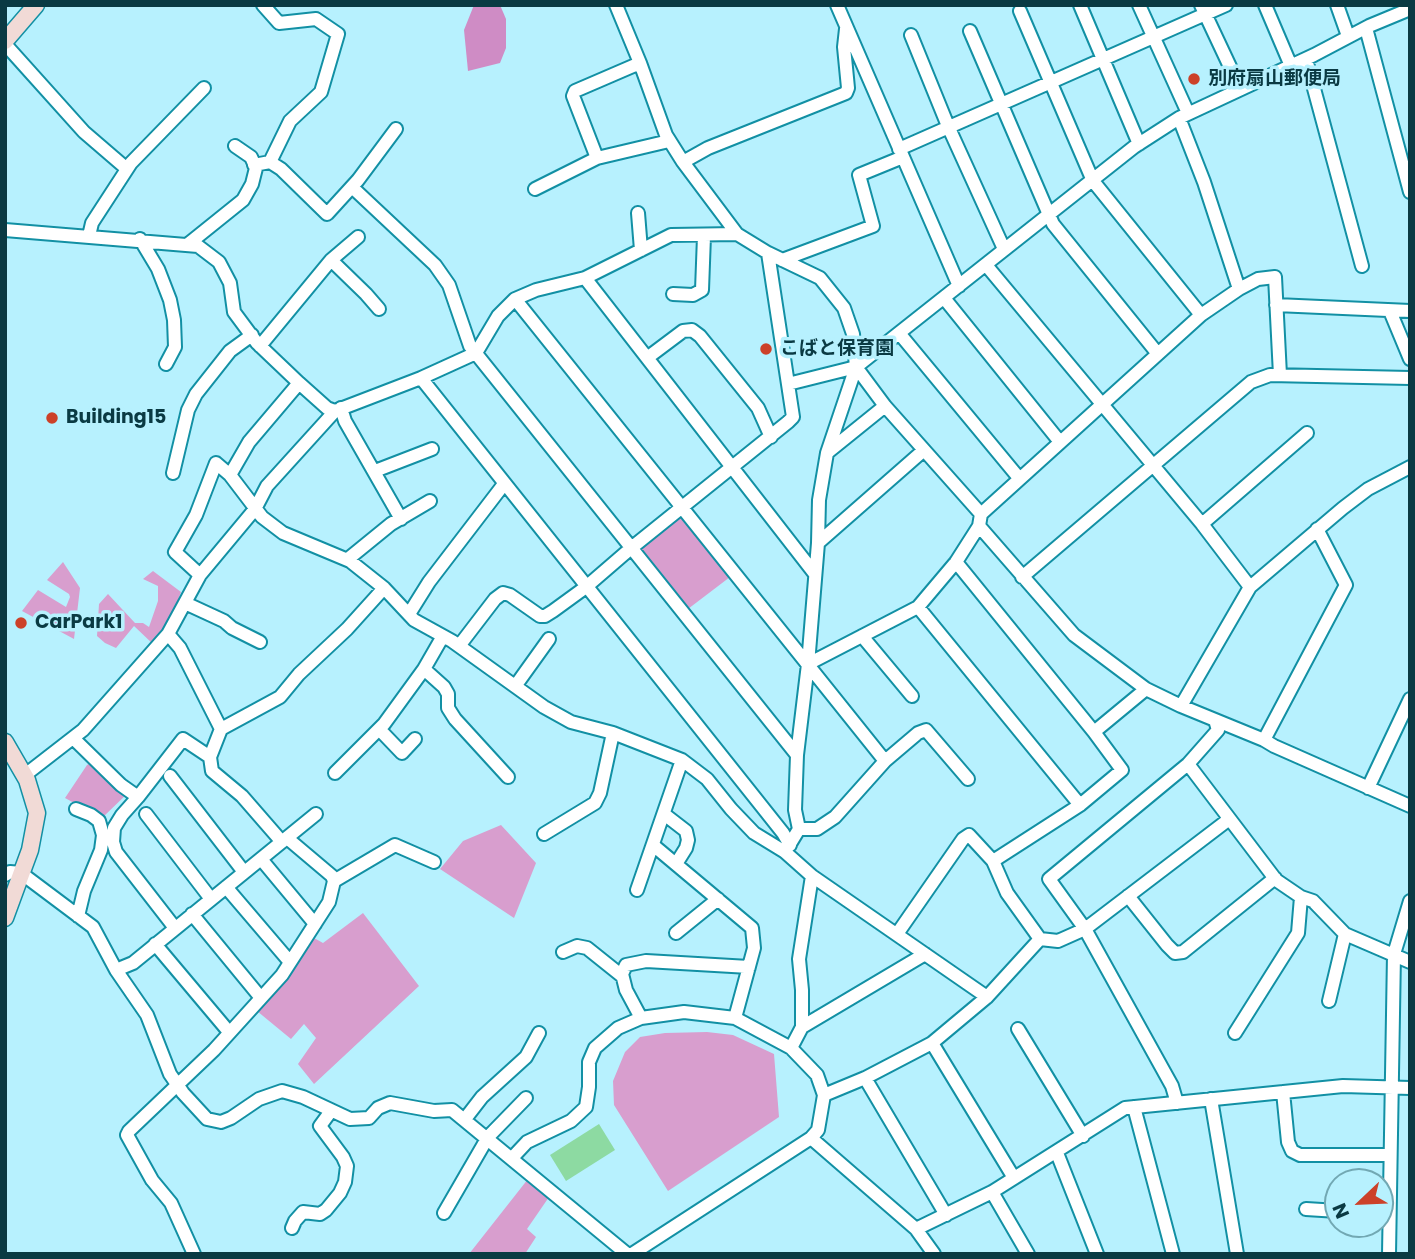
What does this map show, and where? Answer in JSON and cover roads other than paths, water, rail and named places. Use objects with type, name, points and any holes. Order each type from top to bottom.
[{"type":"street","points":[[36,5],[7,36],[83,131],[127,169]]},
{"type":"street","points":[[615,5],[669,141],[683,162],[737,234],[768,253],[820,278],[844,308],[853,334],[856,367],[827,453],[819,500],[818,543],[797,755],[795,810],[799,830],[788,849]]},
{"type":"street","points":[[837,5],[959,286]]},
{"type":"street","points":[[1080,5],[1139,144]]},
{"type":"street","points":[[1139,5],[1184,115],[1239,289]]},
{"type":"street","points":[[782,260],[873,226],[859,175],[948,126],[1153,39],[1203,10],[1226,5]]},
{"type":"street","points":[[1265,5],[1292,66]]},
{"type":"street","points":[[1337,5],[1348,36]]},
{"type":"street","points":[[265,6],[279,23],[316,19],[338,34],[321,92],[290,121],[270,162]]},
{"type":"street","points":[[788,384],[856,367],[1139,144],[1184,115],[1410,9]]},
{"type":"street","points":[[1203,10],[1240,88]]},
{"type":"street","points":[[1020,12],[1093,181],[1201,316]]},
{"type":"street","points":[[683,162],[708,148],[846,93],[846,28]]},
{"type":"street","points":[[1366,28],[1410,192]]},
{"type":"street","points":[[970,32],[1054,224],[1158,354]]},
{"type":"street","points":[[911,35],[948,126],[1004,249]]},
{"type":"street","points":[[1306,59],[1362,267]]},
{"type":"street","points":[[597,158],[573,96],[575,91],[640,63]]},
{"type":"street","points":[[89,236],[92,223],[127,169],[204,88]]},
{"type":"street","points":[[254,165],[270,162],[281,169],[327,214],[352,187],[396,129]]},
{"type":"street","points":[[535,189],[597,158],[669,141]]},
{"type":"street","points":[[187,245],[243,200],[252,184],[256,168],[251,157],[236,146]]},
{"type":"street","points":[[352,187],[435,265],[449,285],[470,346],[475,353],[797,755]]},
{"type":"street","points":[[638,213],[641,250]]},
{"type":"street","points":[[5,230],[140,239],[198,246],[219,262],[230,283],[234,312],[260,346],[327,408],[338,410],[401,519]]},
{"type":"street","points":[[25,775],[83,730],[168,634],[200,576],[255,509],[267,486],[338,410],[421,378],[475,353],[498,316],[514,299],[536,290],[585,278],[671,235],[737,234]]},
{"type":"street","points":[[673,294],[693,295],[702,290],[704,236]]},
{"type":"street","points":[[260,346],[331,260],[358,237]]},
{"type":"street","points":[[140,239],[158,269],[170,300],[175,347],[166,364]]},
{"type":"street","points":[[459,646],[495,599],[503,593],[540,616],[545,616],[586,587],[681,507],[733,469],[793,417],[768,253]]},
{"type":"street","points":[[331,260],[379,309]]},
{"type":"street","points":[[986,265],[1202,524],[1250,587]]},
{"type":"street","points":[[585,278],[815,574]]},
{"type":"street","points":[[807,664],[918,607],[956,562],[980,520],[1019,478],[1201,316],[1258,279],[1275,278],[1280,375]]},
{"type":"street","points":[[944,298],[1060,442]]},
{"type":"street","points":[[514,299],[885,761]]},
{"type":"street","points":[[1276,305],[1410,311]]},
{"type":"street","points":[[1390,311],[1410,359]]},
{"type":"street","points":[[647,358],[683,331],[692,330],[700,336],[758,408],[771,437]]},
{"type":"street","points":[[899,333],[1019,478]]},
{"type":"street","points":[[173,473],[188,410],[195,394],[230,351],[252,335]]},
{"type":"street","points":[[856,367],[980,520],[1022,577],[1074,635],[1146,689],[1410,806]]},
{"type":"street","points":[[1022,577],[1251,382],[1270,375],[1410,378]]},
{"type":"street","points":[[421,378],[783,833],[788,849]]},
{"type":"street","points":[[230,475],[249,442],[299,383]]},
{"type":"street","points":[[827,453],[885,406]]},
{"type":"street","points":[[1202,524],[1307,433]]},
{"type":"street","points":[[375,471],[432,449]]},
{"type":"street","points":[[818,543],[924,450]]},
{"type":"street","points":[[200,576],[175,552],[196,515],[216,463],[230,475],[255,509],[283,533],[348,559],[384,588],[414,620],[459,646],[544,707],[571,722],[613,733],[682,760],[707,779],[754,833],[788,849],[812,876],[987,997]]},
{"type":"street","points":[[1181,706],[1250,587],[1368,489],[1410,467]]},
{"type":"street","points":[[409,614],[429,582],[504,484]]},
{"type":"street","points":[[348,559],[391,524],[430,501]]},
{"type":"street","points":[[1264,740],[1307,655],[1337,607],[1346,585],[1317,529]]},
{"type":"street","points":[[956,562],[1122,770],[1080,806],[993,860]]},
{"type":"street","points":[[334,881],[328,872],[284,840],[242,796],[212,771],[210,757],[221,729],[280,697],[299,674],[347,629],[384,588]]},
{"type":"street","points":[[185,603],[260,642]]},
{"type":"street","points":[[918,607],[1080,806]]},
{"type":"street","points":[[168,634],[180,648],[221,729]]},
{"type":"street","points":[[335,773],[379,729],[424,669],[443,636]]},
{"type":"street","points":[[862,636],[912,696]]},
{"type":"street","points":[[516,685],[549,639]]},
{"type":"street","points":[[424,669],[444,687],[455,719],[508,777]]},
{"type":"street","points":[[1094,732],[1146,689]]},
{"type":"street","points":[[1368,788],[1410,699]]},
{"type":"street","points":[[1178,1103],[1172,1086],[1086,929],[1049,879],[1188,764],[1218,730],[1215,720]]},
{"type":"street","points":[[379,729],[402,753],[415,739]]},
{"type":"street","points":[[799,830],[817,829],[835,817],[885,761],[918,733],[926,730],[968,779]]},
{"type":"street","points":[[544,834],[595,803],[600,793],[613,733]]},
{"type":"street","points":[[74,738],[121,785],[138,797]]},
{"type":"street","points":[[175,928],[116,852],[113,842],[114,828],[183,740],[210,757]]},
{"type":"street","points":[[5,742],[25,775],[33,793],[37,813],[35,832],[13,874],[5,918]]},
{"type":"street","points":[[637,890],[682,760]]},
{"type":"street","points":[[1188,764],[1228,820],[1275,878],[1301,897],[1312,901],[1345,934],[1410,961]]},
{"type":"street","points":[[170,776],[244,872]]},
{"type":"street","points":[[76,809],[99,821],[103,835],[102,850],[84,891],[78,916]]},
{"type":"street","points":[[146,814],[211,899]]},
{"type":"street","points":[[116,970],[133,962],[316,814]]},
{"type":"street","points":[[664,814],[685,831],[688,840],[676,864]]},
{"type":"street","points":[[897,934],[963,839],[969,835],[993,860],[1007,893],[1040,939],[1058,941],[1086,929],[1228,820]]},
{"type":"street","points":[[194,1254],[171,1203],[152,1180],[127,1135],[214,1051],[282,975],[329,902],[334,881],[395,845],[434,862]]},
{"type":"street","points":[[653,845],[752,928],[754,948],[735,1018]]},
{"type":"street","points":[[261,859],[315,924]]},
{"type":"street","points":[[13,874],[93,927],[116,970],[147,1015],[160,1052],[177,1084],[201,1115],[213,1122],[220,1122],[231,1118],[259,1098],[282,1091],[303,1097],[350,1119],[369,1118],[378,1108],[390,1104],[435,1111],[452,1110],[630,1254],[811,1139],[818,1129],[824,1096],[817,1075],[791,1048],[735,1018],[684,1012],[641,1018],[618,1028],[594,1048],[589,1062],[586,1107],[571,1121],[527,1142],[512,1158]]},
{"type":"street","points":[[791,1048],[802,1027],[799,959],[812,876]]},
{"type":"street","points":[[1128,896],[1175,953],[1183,952],[1275,878]]},
{"type":"street","points":[[226,887],[290,962]]},
{"type":"street","points":[[1235,1034],[1298,933],[1301,897]]},
{"type":"street","points":[[676,933],[718,899]]},
{"type":"street","points":[[1389,1168],[1394,954],[1410,901]]},
{"type":"street","points":[[192,914],[261,998]]},
{"type":"street","points":[[1329,1001],[1345,934]]},
{"type":"street","points":[[824,1096],[932,1043],[987,997],[1040,939]]},
{"type":"street","points":[[155,944],[229,1032]]},
{"type":"street","points":[[563,952],[577,946],[587,948],[622,976],[626,990],[641,1018]]},
{"type":"street","points":[[802,1027],[925,954]]},
{"type":"street","points":[[622,976],[626,965],[646,961],[749,967]]},
{"type":"street","points":[[1018,1029],[1083,1136]]},
{"type":"street","points":[[465,1119],[482,1097],[526,1058],[539,1033]]},
{"type":"street","points":[[932,1043],[1014,1178]]},
{"type":"street","points":[[865,1078],[946,1215]]},
{"type":"street","points":[[916,1229],[992,1192],[1125,1108],[1343,1086],[1410,1088]]},
{"type":"street","points":[[1283,1092],[1288,1142],[1292,1151],[1300,1155],[1390,1155]]},
{"type":"street","points":[[444,1213],[488,1137],[526,1098]]},
{"type":"street","points":[[1211,1099],[1237,1254]]},
{"type":"street","points":[[1134,1107],[1173,1254]]},
{"type":"street","points":[[292,1228],[303,1212],[320,1214],[326,1210],[345,1182],[347,1166],[343,1157],[320,1126],[331,1111]]},
{"type":"street","points":[[811,1139],[916,1229],[934,1254]]},
{"type":"street","points":[[1057,1153],[1097,1254]]},
{"type":"street","points":[[992,1192],[1028,1254]]},
{"type":"street","points":[[1306,1209],[1324,1210]]},
{"type":"place","name":"別府扇山郵便局","points":[[1194,79]]},
{"type":"place","name":"こばと保育園","points":[[766,349]]},
{"type":"place","name":"Building15","points":[[52,418]]},
{"type":"place","name":"CarPark1","points":[[21,623]]}]
